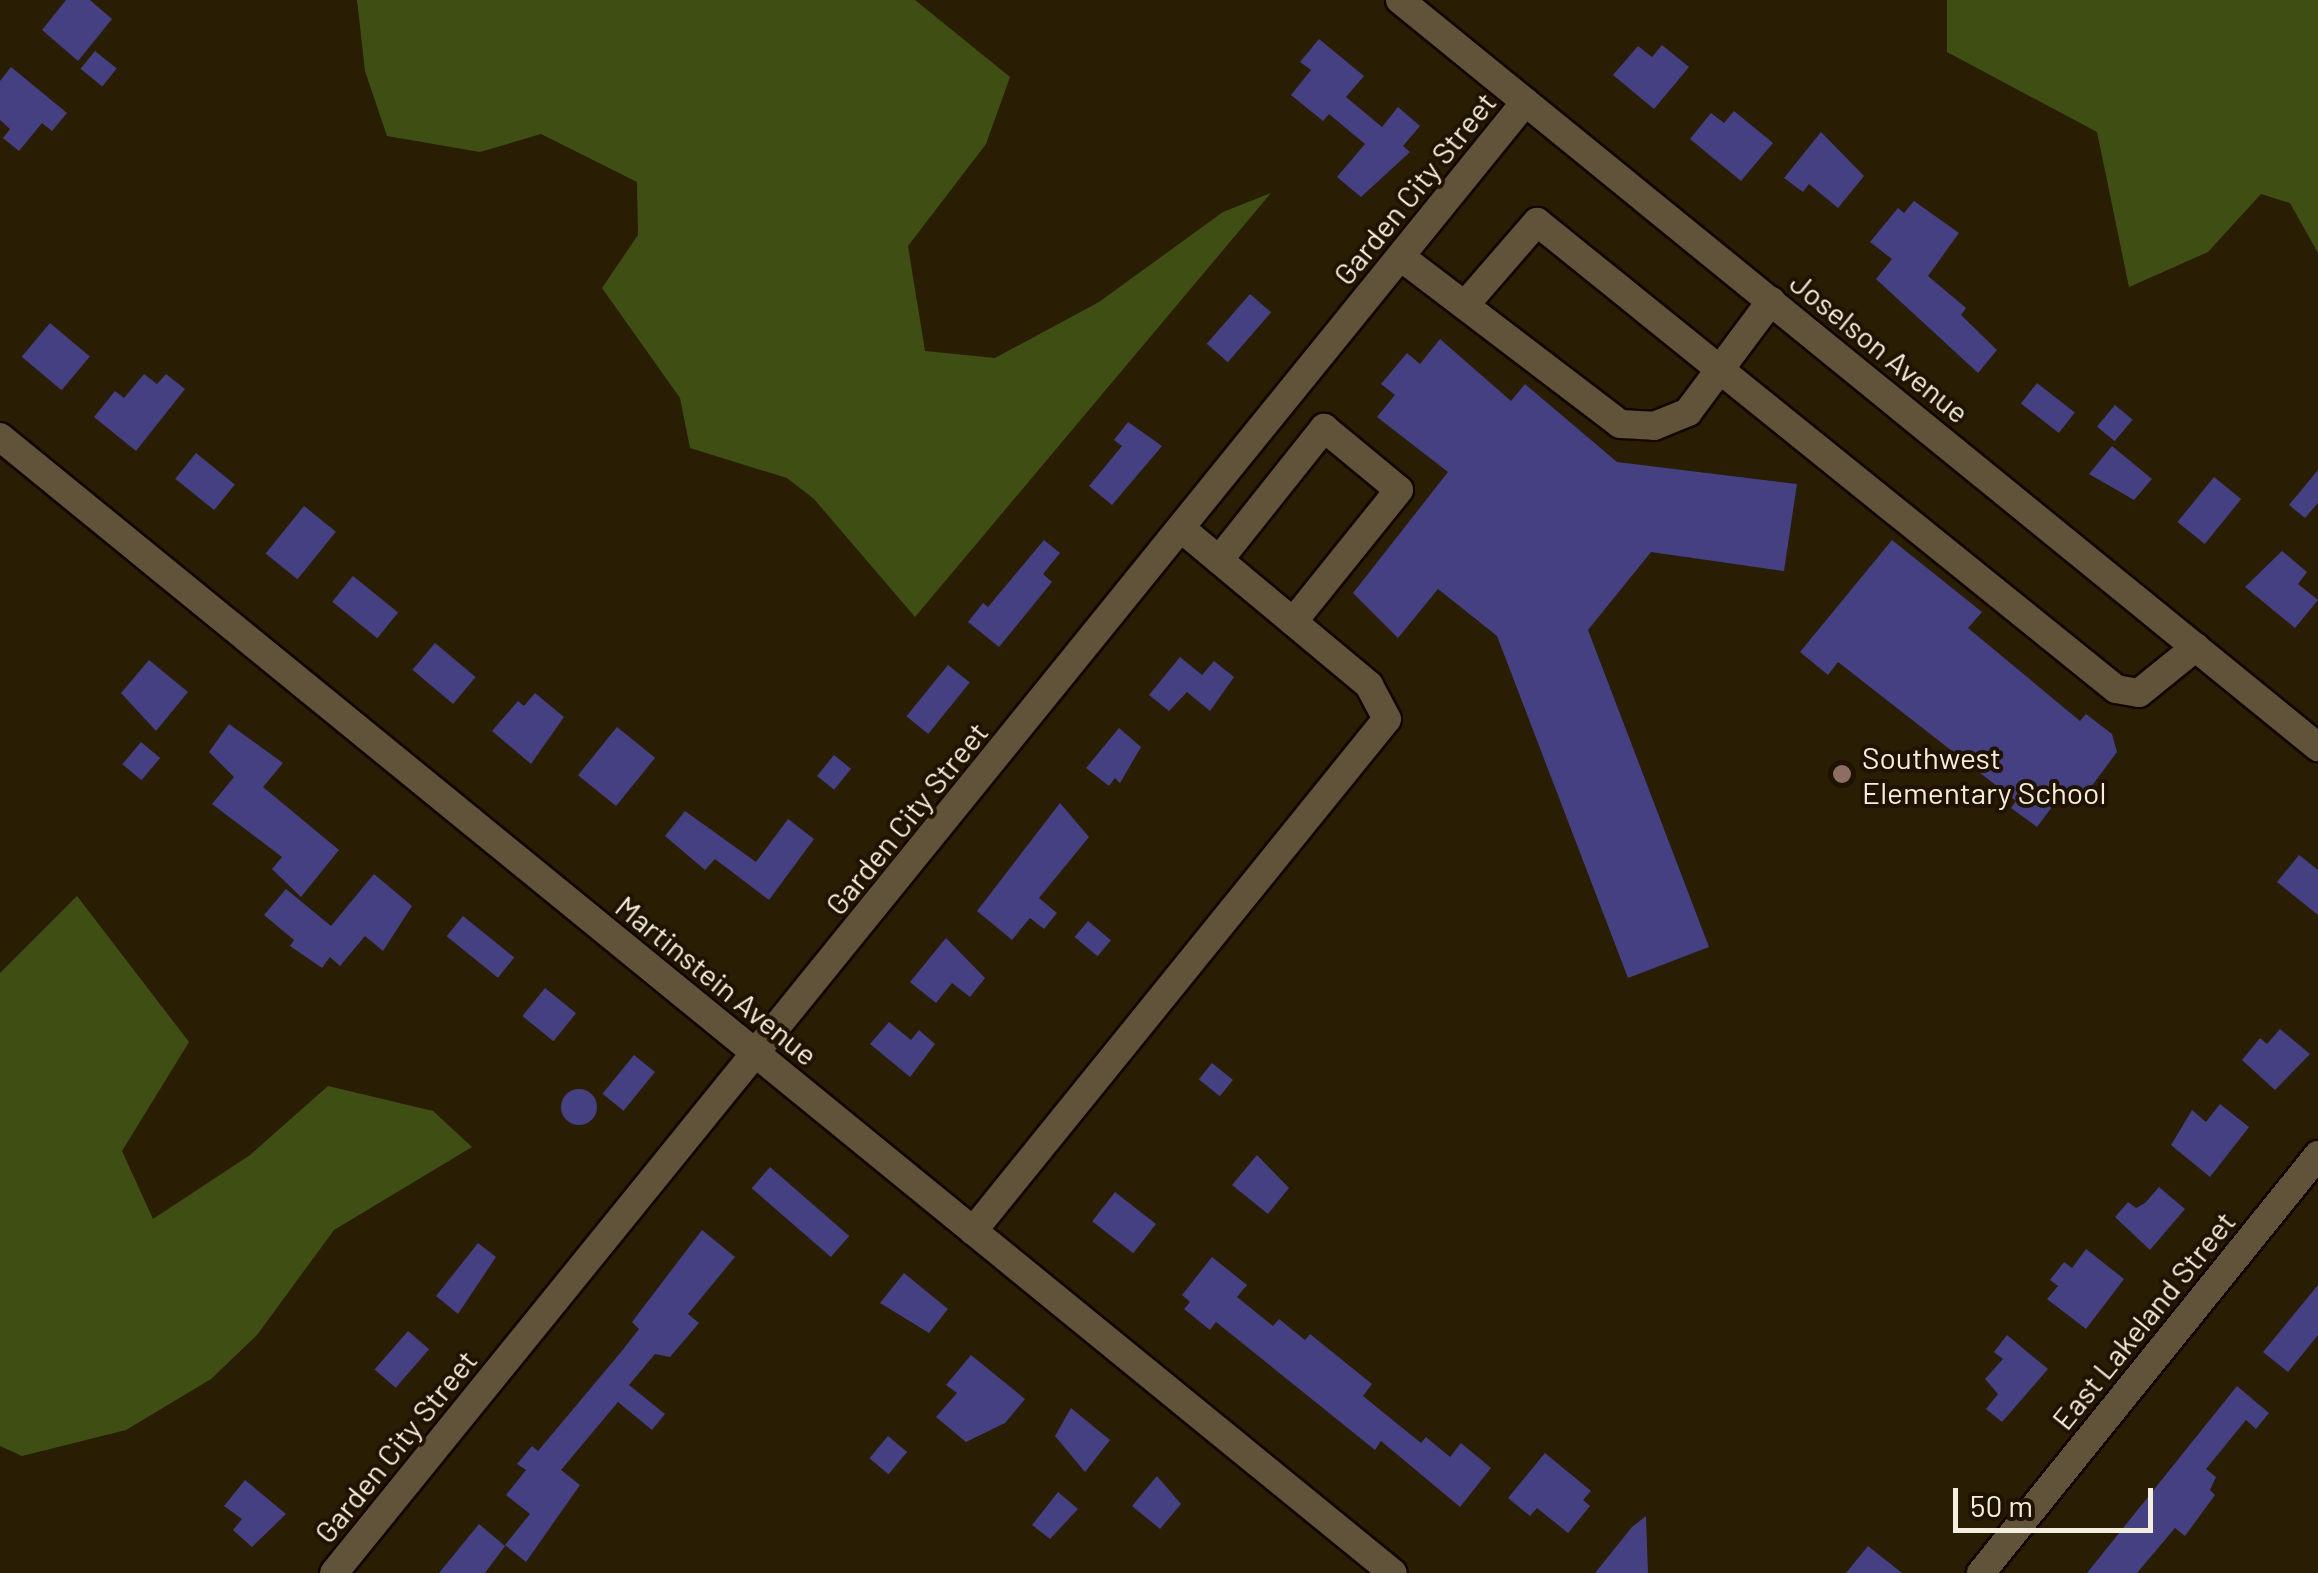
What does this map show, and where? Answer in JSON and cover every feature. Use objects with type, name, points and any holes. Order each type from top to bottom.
[{"type":"street","name":"Joselson Avenue","points":[[1400,0],[2318,747]]},
{"type":"street","name":"Garden City Street","points":[[334,1573],[1183,530],[1525,102]]},
{"type":"street","points":[[1465,305],[1536,222],[2116,689],[2138,693],[2196,647]]},
{"type":"street","points":[[1401,257],[1620,424],[1654,426],[1688,412],[1771,301]]},
{"type":"street","points":[[1219,560],[1324,428],[1400,490],[1293,622]]},
{"type":"street","name":"Martinstein Avenue","points":[[0,437],[1393,1573]]},
{"type":"street","points":[[973,1230],[1387,718],[1368,685],[1183,530]]},
{"type":"street","name":"East Lakeland Street","points":[[1981,1573],[2318,1154]]},
{"type":"green space","points":[[357,0],[915,0],[1010,77],[986,144],[908,246],[925,351],[995,358],[1099,302],[1223,212],[1271,193],[915,617],[814,499],[787,478],[690,448],[680,398],[602,288],[638,235],[637,182],[541,134],[480,152],[387,136],[365,71]]},
{"type":"green space","points":[[1947,0],[2318,0],[2318,253],[2290,203],[2261,194],[2208,252],[2129,287],[2097,132],[1947,52]]},
{"type":"green space","points":[[77,896],[189,1042],[122,1151],[153,1219],[250,1155],[328,1086],[433,1111],[472,1147],[334,1230],[257,1335],[211,1379],[126,1430],[22,1456],[0,1446],[0,973]]},
{"type":"building","points":[[66,0],[90,0],[112,19],[78,61],[42,30]]},
{"type":"building","points":[[1319,39],[1364,76],[1346,97],[1382,127],[1398,107],[1420,126],[1403,146],[1410,152],[1361,197],[1337,177],[1365,144],[1329,114],[1323,121],[1291,95],[1311,70],[1300,62]]},
{"type":"building","points":[[1662,45],[1689,67],[1654,109],[1613,75],[1638,46],[1652,57]]},
{"type":"building","points":[[95,51],[117,69],[102,86],[81,69]]},
{"type":"building","points":[[11,67],[67,113],[52,131],[42,123],[19,151],[3,138],[10,129],[0,120],[0,81]]},
{"type":"building","points":[[1734,111],[1773,143],[1741,181],[1690,139],[1711,113],[1724,123]]},
{"type":"building","points":[[1821,132],[1864,176],[1838,208],[1809,184],[1803,192],[1784,178]]},
{"type":"building","points":[[1914,201],[1959,233],[1928,276],[1966,308],[1961,315],[1997,350],[1978,373],[1876,279],[1892,259],[1870,242],[1898,208],[1904,213]]},
{"type":"building","points":[[1250,294],[1271,312],[1228,362],[1207,344]]},
{"type":"building","points":[[50,323],[90,356],[62,390],[22,357]]},
{"type":"building","points":[[1440,339],[1511,401],[1525,384],[1617,462],[1797,484],[1784,571],[1651,552],[1588,630],[1709,947],[1628,978],[1497,636],[1438,589],[1398,638],[1353,593],[1448,472],[1377,417],[1395,395],[1381,384],[1407,353],[1420,364]]},
{"type":"building","points":[[144,374],[157,384],[166,374],[185,389],[136,451],[94,417],[115,391],[124,398]]},
{"type":"building","points":[[2037,383],[2075,413],[2059,433],[2021,403]]},
{"type":"building","points":[[2115,405],[2133,420],[2115,441],[2097,426]]},
{"type":"building","points":[[1128,422],[1162,446],[1112,505],[1089,486],[1122,446],[1114,440]]},
{"type":"building","points":[[2112,446],[2152,479],[2134,500],[2089,474]]},
{"type":"building","points":[[196,453],[235,484],[214,510],[175,479]]},
{"type":"building","points":[[2318,470],[2318,503],[2305,518],[2289,505]]},
{"type":"building","points":[[2214,477],[2241,499],[2205,544],[2177,522]]},
{"type":"building","points":[[304,506],[336,532],[297,579],[266,553]]},
{"type":"building","points":[[1044,540],[1060,553],[1043,574],[1052,582],[999,647],[968,622],[983,603],[988,607]]},
{"type":"building","points":[[1892,540],[1982,612],[1968,628],[2080,721],[2086,714],[2112,734],[2117,752],[2076,807],[2061,795],[2037,827],[2011,808],[2016,801],[1838,662],[1828,675],[1800,652]]},
{"type":"building","points":[[2282,551],[2307,572],[2298,584],[2318,600],[2295,628],[2245,587]]},
{"type":"building","points":[[353,576],[398,613],[377,638],[332,602]]},
{"type":"building","points":[[435,643],[476,677],[453,704],[413,670]]},
{"type":"building","points":[[1180,657],[1202,675],[1214,661],[1234,677],[1210,711],[1187,692],[1169,711],[1149,695]]},
{"type":"building","points":[[149,660],[188,692],[156,731],[121,693]]},
{"type":"building","points":[[948,665],[970,683],[928,734],[906,716]]},
{"type":"building","points":[[535,693],[564,717],[531,764],[492,731],[518,701],[524,706]]},
{"type":"building","points":[[229,724],[283,763],[263,787],[339,850],[301,897],[272,869],[282,857],[212,804],[234,777],[209,752]]},
{"type":"building","points":[[617,727],[655,758],[616,806],[578,775]]},
{"type":"building","points":[[1119,728],[1141,747],[1120,783],[1115,778],[1109,786],[1086,768]]},
{"type":"building","points":[[141,742],[160,758],[142,780],[122,764]]},
{"type":"building","points":[[834,755],[851,769],[834,790],[817,776]]},
{"type":"building","points":[[1060,803],[1089,837],[1039,898],[1057,913],[1044,929],[1030,918],[1012,940],[977,911]]},
{"type":"building","points":[[685,811],[756,862],[788,819],[814,839],[769,900],[715,859],[705,870],[665,836]]},
{"type":"building","points":[[2299,855],[2318,870],[2318,915],[2277,882]]},
{"type":"building","points":[[374,874],[412,906],[383,951],[365,936],[340,966],[330,957],[322,968],[290,946],[294,940],[264,915],[286,889],[331,926]]},
{"type":"building","points":[[463,916],[514,958],[498,978],[447,936]]},
{"type":"building","points":[[1088,921],[1111,940],[1097,956],[1075,937]]},
{"type":"building","points":[[946,938],[985,978],[970,997],[952,983],[936,1003],[910,982]]},
{"type":"building","points":[[545,988],[576,1013],[553,1041],[522,1016]]},
{"type":"building","points":[[889,1022],[911,1040],[919,1030],[935,1044],[910,1077],[870,1044]]},
{"type":"building","points":[[2280,1029],[2310,1054],[2275,1090],[2242,1060],[2260,1038],[2267,1044]]},
{"type":"building","points":[[634,1055],[655,1072],[624,1111],[603,1094]]},
{"type":"building","points":[[1212,1063],[1233,1080],[1220,1096],[1199,1079]]},
{"type":"building","points":[[579,1089],[591,1095],[597,1107],[591,1119],[579,1125],[567,1119],[561,1107],[567,1095]]},
{"type":"building","points":[[2220,1104],[2249,1127],[2210,1177],[2171,1145],[2192,1110],[2206,1122]]},
{"type":"building","points":[[1257,1155],[1289,1188],[1268,1214],[1232,1185]]},
{"type":"building","points":[[770,1167],[849,1236],[831,1257],[752,1188]]},
{"type":"building","points":[[2159,1187],[2185,1209],[2150,1250],[2115,1217],[2128,1202],[2136,1208],[2145,1203]]},
{"type":"building","points":[[1115,1192],[1156,1224],[1133,1253],[1092,1221]]},
{"type":"building","points":[[702,1230],[735,1257],[688,1314],[699,1323],[670,1357],[655,1354],[629,1385],[665,1414],[652,1430],[618,1402],[561,1470],[580,1485],[526,1562],[505,1545],[530,1514],[506,1495],[526,1470],[517,1464],[532,1446],[538,1451],[621,1352],[639,1329],[632,1322]]},
{"type":"building","points":[[478,1243],[496,1257],[458,1314],[436,1296]]},
{"type":"building","points":[[2086,1249],[2124,1279],[2086,1329],[2047,1299],[2058,1286],[2050,1280],[2064,1262],[2072,1268]]},
{"type":"building","points":[[1212,1257],[1247,1285],[1237,1297],[1273,1326],[1279,1319],[1305,1340],[1310,1334],[1372,1384],[1363,1396],[1421,1443],[1426,1437],[1450,1457],[1461,1443],[1491,1468],[1460,1507],[1381,1441],[1375,1450],[1216,1322],[1210,1330],[1184,1309],[1190,1302],[1182,1295]]},
{"type":"building","points":[[904,1273],[948,1309],[929,1333],[880,1303]]},
{"type":"building","points":[[2318,1285],[2318,1335],[2288,1372],[2263,1352]]},
{"type":"building","points":[[408,1331],[429,1349],[396,1388],[375,1369]]},
{"type":"building","points":[[2007,1335],[2048,1369],[2002,1422],[1986,1409],[1998,1394],[1985,1379],[2003,1359],[1994,1352]]},
{"type":"building","points":[[971,1355],[1025,1399],[1005,1423],[966,1442],[936,1417],[957,1393],[946,1385]]},
{"type":"building","points":[[2237,1386],[2269,1413],[2256,1429],[2246,1420],[2206,1469],[2216,1477],[2210,1490],[2215,1495],[2185,1536],[2175,1528],[2137,1573],[2087,1573]]},
{"type":"building","points":[[1071,1408],[1110,1440],[1085,1472],[1055,1436]]},
{"type":"building","points":[[888,1436],[907,1452],[889,1474],[869,1458]]},
{"type":"building","points":[[1545,1453],[1591,1491],[1583,1500],[1590,1506],[1568,1533],[1537,1508],[1530,1516],[1508,1498]]},
{"type":"building","points":[[1157,1476],[1181,1504],[1160,1529],[1132,1506]]},
{"type":"building","points":[[245,1480],[286,1514],[252,1547],[233,1530],[242,1519],[224,1506]]},
{"type":"building","points":[[1058,1492],[1078,1509],[1050,1539],[1032,1525]]},
{"type":"building","points":[[1646,1516],[1648,1573],[1595,1573],[1632,1527]]},
{"type":"building","points":[[479,1524],[505,1546],[485,1573],[439,1573]]},
{"type":"building","points":[[1868,1546],[1902,1573],[1846,1573]]},
{"type":"place","name":"Southwest Elementary School","points":[[1842,774]]}]
